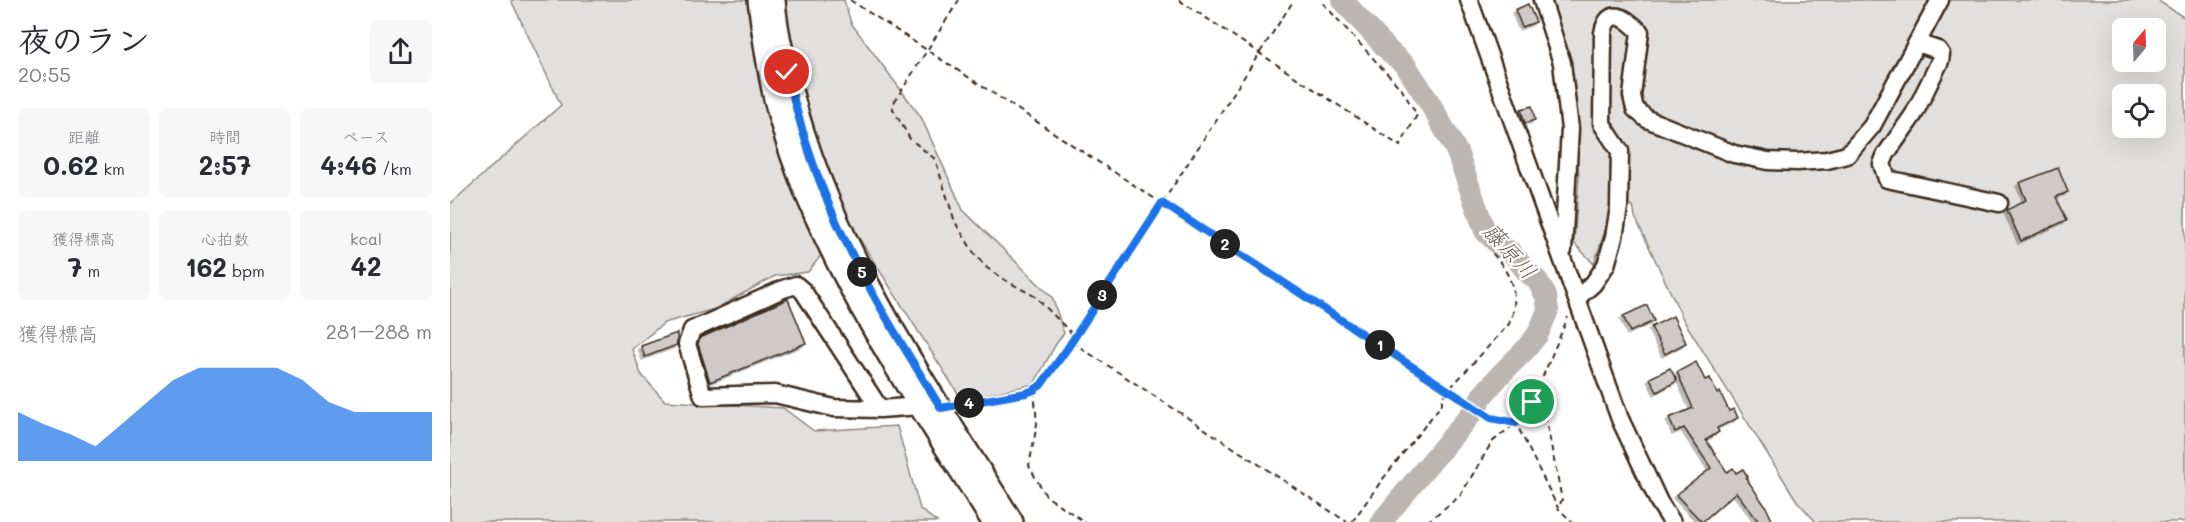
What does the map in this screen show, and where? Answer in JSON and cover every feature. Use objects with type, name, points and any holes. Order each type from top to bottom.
[{"type":"main road","points":[[759,0],[775,99],[789,144],[807,192],[854,291],[931,407],[1012,522]]},
{"type":"main road","points":[[774,0],[787,72],[799,121],[820,183],[867,283],[993,522]]},
{"type":"street","points":[[1469,0],[1620,419],[1672,522]]},
{"type":"street","points":[[1542,0],[1562,63],[1570,129],[1563,257]]},
{"type":"street","points":[[1577,298],[1593,284],[1606,264],[1619,207],[1620,151],[1602,124],[1603,33],[1605,23],[1611,17],[1620,17],[1632,23],[1640,32],[1632,96],[1635,109],[1647,119],[1734,154],[1768,161],[1797,162],[1827,160],[1847,155],[1872,126],[1906,59],[1940,0]]},
{"type":"street","points":[[1917,43],[1938,50],[1941,54],[1940,61],[1914,114],[1886,154],[1882,164],[1884,174],[1887,179],[1999,202]]},
{"type":"street","points":[[880,409],[803,291],[796,285],[692,330],[687,344],[704,396],[775,394],[834,408],[880,409],[931,407]]},
{"type":"path","points":[[850,0],[1491,418],[1516,423]]},
{"type":"path","points":[[959,0],[926,49],[893,104],[893,109],[910,139],[935,159],[955,222],[974,253],[1003,279],[1036,297],[1075,337]]},
{"type":"path","points":[[1179,0],[1401,146],[1417,115],[1402,90],[1320,0]]},
{"type":"path","points":[[931,407],[1034,390],[1041,385],[1072,342],[1294,0]]},
{"type":"path","points":[[1352,522],[1442,404],[1442,397],[1509,324],[1513,314],[1514,298],[1510,276],[1504,265],[1492,253]]},
{"type":"path","points":[[1427,522],[1460,496],[1492,442],[1516,423],[1532,402],[1577,298]]},
{"type":"path","points":[[1072,342],[1347,522]]},
{"type":"path","points":[[1539,385],[1562,500],[1558,508]]},
{"type":"path","points":[[1034,390],[1037,424],[1029,466],[1046,496],[1085,522]]},
{"type":"path","points":[[1516,423],[1558,508],[1572,522]]},
{"type":"shaded area","points":[[511,0],[844,0],[851,23],[921,117],[963,210],[1052,297],[1064,333],[1034,384],[962,400],[848,221],[808,272],[775,276],[715,309],[664,323],[632,349],[641,374],[665,401],[783,408],[814,431],[897,426],[920,509],[937,522],[450,522],[450,204],[561,105]]},
{"type":"shaded area","points":[[1549,0],[2157,0],[2185,18],[2185,522],[1816,522],[1797,501],[1684,321],[1635,217],[1633,206],[1613,206],[1594,264],[1574,243],[1579,176],[1569,65]]},
{"type":"building","points":[[1528,4],[1536,22],[1522,27],[1515,10]]},
{"type":"building","points":[[1532,106],[1535,120],[1525,123],[1521,109]]},
{"type":"building","points":[[2058,168],[2068,192],[2056,197],[2067,220],[2021,241],[2007,210],[2026,200],[2019,183]]},
{"type":"building","points":[[788,299],[806,343],[710,382],[698,344],[700,338]]},
{"type":"building","points":[[1647,305],[1654,321],[1630,332],[1623,316]]},
{"type":"building","points":[[1673,316],[1686,343],[1665,354],[1651,327]]},
{"type":"building","points":[[677,333],[677,345],[645,357],[641,346]]},
{"type":"building","points":[[1696,362],[1705,380],[1710,378],[1717,394],[1720,392],[1729,411],[1734,409],[1738,418],[1717,428],[1719,432],[1706,440],[1727,472],[1733,468],[1736,473],[1743,469],[1748,477],[1746,478],[1766,507],[1773,522],[1759,522],[1736,492],[1702,522],[1676,495],[1711,468],[1684,428],[1675,432],[1669,418],[1693,408],[1677,372]]},
{"type":"building","points":[[1670,368],[1677,381],[1657,392],[1650,378]]},
{"type":"waterway","name":"藤原川","points":[[1342,0],[1406,66],[1457,152],[1485,231],[1500,246],[1512,253],[1527,272],[1537,280],[1546,296],[1548,310],[1538,334],[1527,348],[1482,396],[1476,408],[1381,522]]},
{"type":"route","points":[[787,72],[802,131],[820,183],[840,229],[867,283],[941,408],[1026,393],[1041,385],[1072,342],[1162,203],[1491,418],[1516,423],[1532,402]]}]
